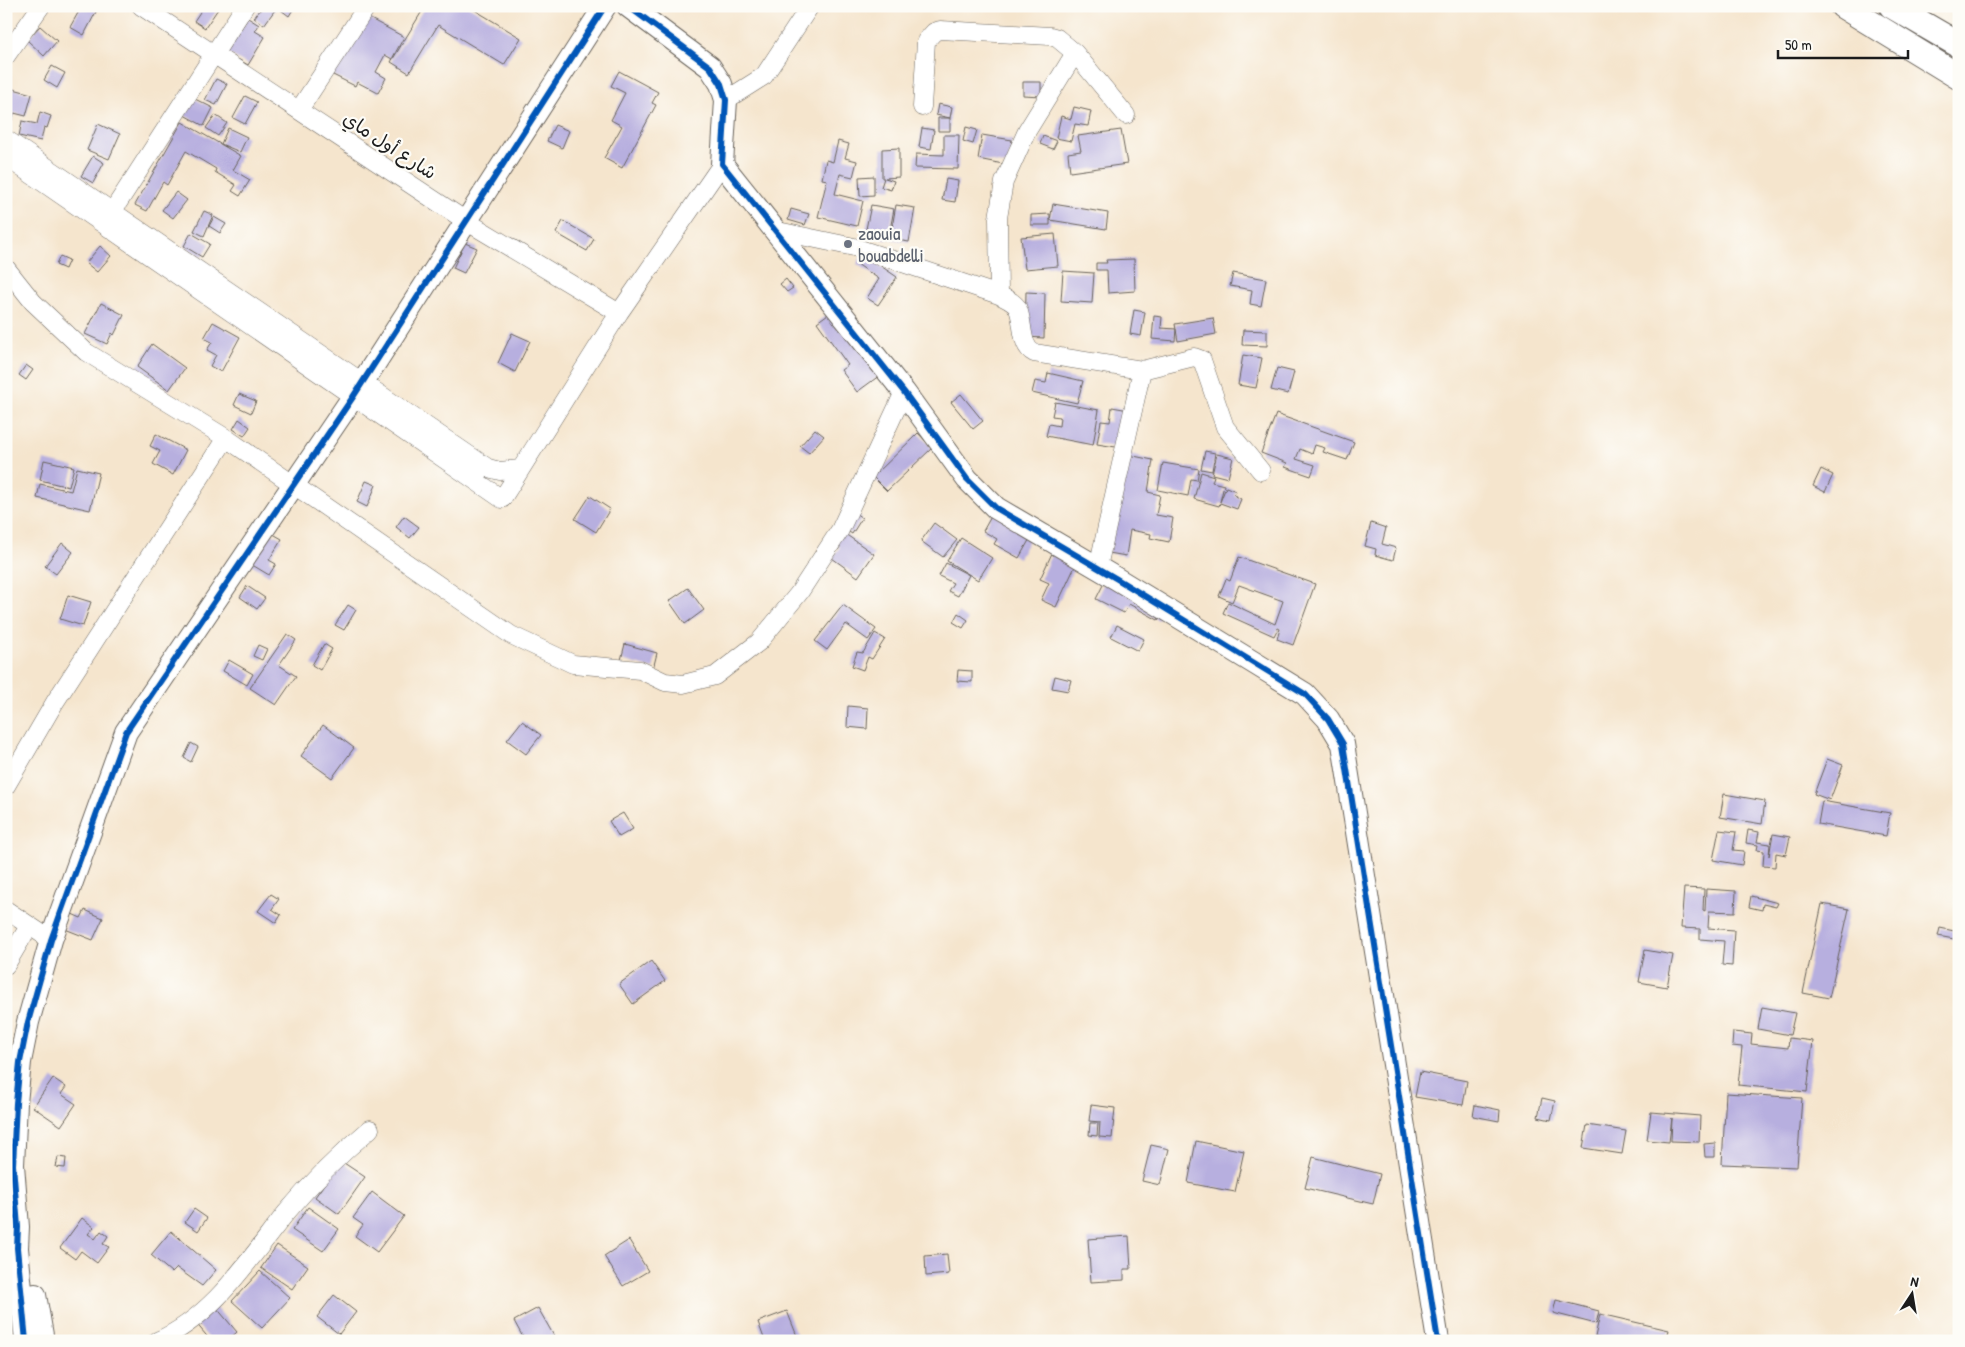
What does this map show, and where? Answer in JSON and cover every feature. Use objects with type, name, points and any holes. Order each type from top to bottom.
[{"type":"main road","points":[[1843,6],[1959,77]]},
{"type":"main road","points":[[1892,6],[1959,45]]},
{"type":"street","points":[[6,56],[41,6]]},
{"type":"street","name":"شارع أول ماي","points":[[141,6],[466,221],[619,312]]},
{"type":"street","points":[[112,212],[245,6]]},
{"type":"street","points":[[298,110],[367,6]]},
{"type":"street","points":[[26,1341],[15,1308],[18,1226],[11,1101],[28,1022],[51,940],[126,732],[358,390],[605,6]]},
{"type":"street","points":[[6,140],[112,212],[358,390],[502,499],[619,312],[722,164],[726,100],[721,84],[710,66],[628,6]]},
{"type":"street","points":[[726,100],[764,76],[810,6]]},
{"type":"street","points":[[922,107],[926,41],[934,32],[940,30],[1050,36],[1057,38],[1075,53],[1126,115]]},
{"type":"street","points":[[999,295],[998,218],[1004,182],[1027,131],[1075,53]]},
{"type":"street","points":[[6,157],[358,390],[488,468],[500,471],[520,469]]},
{"type":"street","points":[[722,164],[904,392],[966,479],[996,508],[1305,694],[1328,719],[1343,744],[1438,1341]]},
{"type":"street","points":[[774,230],[854,247],[999,295],[1014,304],[1018,310],[1027,347],[1034,353],[1142,370],[1194,357],[1202,360],[1225,427],[1260,471]]},
{"type":"street","points":[[6,268],[33,302],[86,352],[226,438],[294,483],[511,635],[573,664],[640,670],[665,682],[683,684],[715,676],[759,642],[799,593],[840,530],[904,392]]},
{"type":"street","points":[[1098,568],[1142,370]]},
{"type":"street","points":[[6,786],[55,702],[226,438]]},
{"type":"street","points":[[6,910],[51,940]]},
{"type":"street","points":[[6,965],[29,926]]},
{"type":"street","points":[[157,1341],[196,1315],[225,1289],[307,1188],[370,1129]]},
{"type":"street","points":[[18,1226],[26,1251],[43,1341]]},
{"type":"building","points":[[82,6],[99,6],[84,35],[70,27]]},
{"type":"building","points":[[204,6],[220,6],[205,28],[194,21]]},
{"type":"building","points":[[263,6],[295,6],[289,16],[277,7],[264,25],[254,18]]},
{"type":"building","points":[[421,6],[468,6],[521,38],[504,65],[438,25],[409,73],[391,62],[424,8]]},
{"type":"building","points":[[365,16],[404,37],[392,59],[385,55],[376,72],[386,78],[378,93],[357,82],[355,86],[331,74]]},
{"type":"building","points":[[248,18],[259,25],[255,31],[265,37],[248,65],[226,52]]},
{"type":"building","points":[[40,26],[57,41],[44,56],[27,40]]},
{"type":"building","points":[[52,66],[65,73],[57,88],[44,80]]},
{"type":"building","points":[[619,71],[658,92],[652,103],[656,105],[622,168],[604,158],[622,126],[611,120],[625,93],[611,86]]},
{"type":"building","points":[[216,79],[227,84],[216,105],[205,100]]},
{"type":"building","points":[[1023,82],[1041,82],[1041,96],[1023,95]]},
{"type":"building","points":[[6,87],[32,94],[26,116],[14,113],[12,120],[6,119]]},
{"type":"building","points":[[245,96],[257,102],[245,124],[233,118]]},
{"type":"building","points":[[193,98],[213,108],[204,126],[184,115]]},
{"type":"building","points":[[938,104],[952,107],[950,118],[936,115]]},
{"type":"building","points":[[1074,107],[1091,111],[1088,126],[1075,124],[1071,141],[1056,138],[1061,116],[1071,119]]},
{"type":"building","points":[[40,112],[51,116],[47,128],[44,127],[41,141],[19,136],[22,121],[37,124]]},
{"type":"building","points":[[215,115],[227,123],[218,136],[206,128]]},
{"type":"building","points":[[938,118],[950,118],[950,131],[938,131]]},
{"type":"building","points":[[182,122],[241,156],[233,170],[250,180],[240,196],[232,191],[236,185],[215,172],[216,169],[186,151],[167,185],[163,182],[147,211],[135,205]]},
{"type":"building","points":[[98,124],[120,134],[109,159],[87,150]]},
{"type":"building","points":[[555,125],[569,131],[562,148],[547,141]]},
{"type":"building","points":[[966,127],[977,130],[973,144],[963,141]]},
{"type":"building","points":[[228,128],[247,137],[240,152],[221,144]]},
{"type":"building","points":[[922,128],[934,130],[931,149],[919,147]]},
{"type":"building","points":[[1121,130],[1127,164],[1070,172],[1068,153],[1081,151],[1078,136]]},
{"type":"building","points":[[944,135],[959,135],[958,169],[915,168],[916,154],[944,155]]},
{"type":"building","points":[[982,135],[1012,140],[1008,165],[978,159]]},
{"type":"building","points":[[1043,136],[1057,141],[1053,149],[1040,144]]},
{"type":"building","points":[[838,141],[849,144],[845,158],[857,161],[853,177],[840,174],[835,194],[863,201],[857,226],[818,217],[827,180],[822,179],[826,160],[833,162]]},
{"type":"building","points":[[899,148],[899,177],[885,178],[894,181],[891,190],[881,187],[884,178],[882,178],[882,149]]},
{"type":"building","points":[[93,156],[104,163],[93,183],[81,176]]},
{"type":"building","points":[[874,176],[874,195],[860,196],[859,177]]},
{"type":"building","points":[[946,179],[958,181],[955,202],[942,200]]},
{"type":"building","points":[[176,192],[187,200],[173,218],[162,210]]},
{"type":"building","points":[[1053,204],[1108,213],[1106,229],[1050,220]]},
{"type":"building","points":[[871,205],[894,209],[888,240],[877,237],[878,231],[866,229]]},
{"type":"building","points":[[896,205],[915,208],[909,242],[890,239]]},
{"type":"building","points":[[791,209],[809,214],[805,225],[788,220]]},
{"type":"building","points":[[204,211],[213,215],[204,236],[194,231]]},
{"type":"building","points":[[1050,214],[1050,225],[1031,225],[1031,215]]},
{"type":"building","points":[[214,217],[226,224],[220,233],[209,226]]},
{"type":"building","points":[[563,221],[594,239],[587,251],[556,233]]},
{"type":"building","points":[[191,233],[210,244],[202,257],[184,246]]},
{"type":"building","points":[[1055,234],[1058,266],[1025,269],[1021,237]]},
{"type":"building","points":[[465,243],[477,248],[464,273],[453,268]]},
{"type":"building","points":[[100,246],[111,256],[97,272],[86,263]]},
{"type":"building","points":[[863,254],[897,277],[878,305],[867,298],[879,279],[857,264]]},
{"type":"building","points":[[60,256],[69,260],[65,269],[56,265]]},
{"type":"building","points":[[1134,259],[1135,291],[1108,293],[1107,270],[1096,270],[1096,263],[1107,263],[1106,260]]},
{"type":"building","points":[[1063,271],[1094,273],[1092,303],[1061,301]]},
{"type":"building","points":[[1233,273],[1266,279],[1261,306],[1250,304],[1252,290],[1230,286]]},
{"type":"building","points":[[786,279],[793,288],[787,292],[780,284]]},
{"type":"building","points":[[1026,292],[1045,293],[1044,338],[1025,337]]},
{"type":"building","points":[[101,303],[124,315],[107,344],[85,334]]},
{"type":"building","points":[[835,309],[883,373],[857,392],[841,370],[848,365],[817,322]]},
{"type":"building","points":[[1134,310],[1145,312],[1141,336],[1130,334]]},
{"type":"building","points":[[1154,316],[1162,317],[1161,328],[1176,329],[1175,341],[1152,339]]},
{"type":"building","points":[[1213,318],[1216,334],[1178,341],[1175,324]]},
{"type":"building","points":[[213,322],[240,337],[221,372],[210,366],[216,355],[207,350],[212,342],[204,338]]},
{"type":"building","points":[[1243,330],[1267,331],[1267,346],[1242,345]]},
{"type":"building","points":[[512,333],[530,341],[515,372],[498,363]]},
{"type":"building","points":[[152,344],[185,368],[169,390],[137,367]]},
{"type":"building","points":[[1243,355],[1262,358],[1256,388],[1238,385]]},
{"type":"building","points":[[26,365],[33,370],[26,380],[19,375]]},
{"type":"building","points":[[1277,368],[1294,372],[1288,394],[1271,390]]},
{"type":"building","points":[[1048,373],[1083,381],[1077,403],[1032,393],[1035,381],[1046,383]]},
{"type":"building","points":[[239,394],[256,401],[251,413],[234,405]]},
{"type":"building","points":[[961,394],[983,421],[973,429],[951,402]]},
{"type":"building","points":[[1055,402],[1099,410],[1093,445],[1046,436],[1049,424],[1059,426],[1060,417],[1052,416]]},
{"type":"building","points":[[1112,407],[1129,410],[1122,448],[1097,444],[1101,421],[1110,422]]},
{"type":"building","points":[[1276,414],[1354,442],[1347,460],[1323,452],[1325,448],[1315,445],[1312,454],[1300,449],[1296,459],[1315,465],[1311,476],[1285,467],[1287,463],[1261,453]]},
{"type":"building","points":[[239,419],[250,427],[244,436],[233,429]]},
{"type":"building","points":[[815,429],[824,436],[809,453],[800,446]]},
{"type":"building","points":[[918,433],[932,448],[887,491],[873,477]]},
{"type":"building","points":[[156,434],[186,450],[173,475],[153,464],[160,451],[150,446]]},
{"type":"building","points":[[1205,451],[1215,453],[1212,471],[1201,469]]},
{"type":"building","points":[[1217,454],[1233,458],[1228,478],[1212,474]]},
{"type":"building","points":[[1129,455],[1153,460],[1148,492],[1160,495],[1156,515],[1173,518],[1169,542],[1150,538],[1151,534],[1130,530],[1126,556],[1109,553]]},
{"type":"building","points":[[44,460],[74,467],[69,487],[40,480]]},
{"type":"building","points":[[1163,463],[1199,469],[1197,480],[1191,479],[1188,496],[1158,490]]},
{"type":"building","points":[[77,468],[99,473],[90,510],[37,498],[40,484],[71,491]]},
{"type":"building","points":[[1821,469],[1833,475],[1825,492],[1813,486]]},
{"type":"building","points":[[1201,472],[1214,476],[1212,482],[1224,485],[1220,502],[1226,487],[1236,491],[1234,495],[1241,499],[1237,509],[1220,503],[1219,506],[1194,499]]},
{"type":"building","points":[[366,481],[376,485],[367,507],[357,502]]},
{"type":"building","points":[[590,496],[610,509],[596,532],[575,519]]},
{"type":"building","points":[[851,510],[862,518],[852,534],[840,526]]},
{"type":"building","points":[[993,513],[1032,535],[1019,558],[994,544],[997,539],[983,531]]},
{"type":"building","points":[[404,516],[419,527],[410,538],[396,527]]},
{"type":"building","points":[[934,523],[957,540],[943,557],[921,541]]},
{"type":"building","points":[[1371,523],[1386,528],[1382,544],[1396,548],[1393,560],[1375,555],[1376,549],[1365,546]]},
{"type":"building","points":[[838,529],[874,554],[858,577],[832,558],[840,547],[830,540]]},
{"type":"building","points":[[268,531],[282,539],[269,560],[276,564],[269,575],[249,563]]},
{"type":"building","points":[[961,538],[992,558],[978,580],[947,561]]},
{"type":"building","points":[[62,543],[73,552],[56,574],[45,566]]},
{"type":"building","points":[[1054,549],[1078,560],[1056,607],[1041,600],[1049,583],[1040,579]]},
{"type":"building","points":[[1239,557],[1315,584],[1293,645],[1277,639],[1280,629],[1278,628],[1274,636],[1223,613],[1228,602],[1275,624],[1283,601],[1239,585],[1232,602],[1219,596],[1226,579],[1230,581]]},
{"type":"building","points":[[946,563],[969,575],[958,596],[948,591],[953,583],[939,576]]},
{"type":"building","points":[[1107,577],[1165,607],[1158,620],[1129,604],[1124,613],[1096,599]]},
{"type":"building","points":[[247,586],[265,598],[257,609],[240,597]]},
{"type":"building","points":[[688,588],[704,610],[685,624],[669,601]]},
{"type":"building","points":[[68,595],[91,602],[83,626],[60,619]]},
{"type":"building","points":[[348,605],[356,610],[344,630],[335,625]]},
{"type":"building","points":[[843,605],[876,629],[868,640],[846,624],[827,650],[815,641]]},
{"type":"building","points":[[958,613],[968,620],[963,628],[953,622]]},
{"type":"building","points":[[1117,625],[1144,639],[1138,651],[1111,637]]},
{"type":"building","points":[[875,633],[885,639],[872,659],[868,657],[863,670],[852,666],[857,652],[863,653]]},
{"type":"building","points":[[287,634],[296,640],[279,665],[296,676],[276,705],[250,688]]},
{"type":"building","points":[[324,644],[332,649],[320,670],[312,665]]},
{"type":"building","points":[[625,644],[657,653],[653,669],[621,660]]},
{"type":"building","points":[[258,645],[267,649],[262,660],[253,656]]},
{"type":"building","points":[[229,660],[253,674],[247,685],[223,671]]},
{"type":"building","points":[[958,670],[972,671],[972,682],[957,681]]},
{"type":"building","points":[[1055,676],[1071,680],[1068,691],[1052,688]]},
{"type":"building","points":[[848,706],[868,708],[867,729],[847,727]]},
{"type":"building","points":[[522,721],[541,735],[526,754],[507,740]]},
{"type":"building","points":[[323,725],[354,748],[332,778],[301,756]]},
{"type":"building","points":[[191,743],[198,747],[191,762],[184,758]]},
{"type":"building","points":[[1827,759],[1843,765],[1830,800],[1814,794]]},
{"type":"building","points":[[1724,794],[1765,801],[1762,824],[1720,817]]},
{"type":"building","points":[[1822,801],[1890,813],[1886,836],[1818,824]]},
{"type":"building","points":[[623,813],[633,829],[619,837],[609,821]]},
{"type":"building","points":[[1719,830],[1736,832],[1733,850],[1744,851],[1742,865],[1713,860]]},
{"type":"building","points":[[1748,830],[1759,832],[1757,842],[1770,844],[1769,856],[1773,834],[1790,837],[1786,855],[1776,853],[1775,867],[1763,866],[1764,851],[1757,850],[1758,845],[1746,843]]},
{"type":"building","points":[[1684,888],[1704,889],[1703,910],[1705,911],[1706,889],[1736,891],[1735,912],[1709,911],[1708,928],[1734,930],[1732,966],[1722,965],[1724,941],[1700,939],[1700,929],[1681,928]]},
{"type":"building","points":[[271,894],[279,899],[272,909],[281,915],[276,923],[258,911]]},
{"type":"building","points":[[1751,896],[1778,903],[1776,907],[1763,904],[1762,910],[1749,907]]},
{"type":"building","points":[[1822,904],[1849,909],[1829,998],[1803,993]]},
{"type":"building","points":[[85,910],[103,918],[93,940],[65,929],[72,914],[81,918]]},
{"type":"building","points":[[1940,928],[1959,932],[1959,940],[1938,936]]},
{"type":"building","points":[[1645,950],[1673,955],[1667,987],[1639,982]]},
{"type":"building","points":[[651,961],[665,981],[633,1004],[619,984]]},
{"type":"building","points":[[1762,1007],[1795,1013],[1790,1035],[1758,1029]]},
{"type":"building","points":[[1733,1032],[1752,1034],[1751,1044],[1788,1048],[1789,1038],[1813,1041],[1807,1092],[1738,1085],[1742,1047],[1732,1046]]},
{"type":"building","points":[[1420,1072],[1467,1081],[1463,1105],[1415,1097]]},
{"type":"building","points":[[53,1078],[66,1087],[61,1094],[76,1104],[61,1126],[33,1107]]},
{"type":"building","points":[[1726,1093],[1802,1098],[1797,1167],[1722,1164]]},
{"type":"building","points":[[1542,1098],[1555,1101],[1551,1120],[1538,1117]]},
{"type":"building","points":[[1091,1105],[1115,1108],[1112,1138],[1099,1137],[1100,1122],[1089,1121]]},
{"type":"building","points":[[1475,1105],[1500,1110],[1499,1121],[1473,1116]]},
{"type":"building","points":[[1651,1112],[1700,1116],[1699,1142],[1671,1141],[1672,1118],[1669,1142],[1647,1140]]},
{"type":"building","points":[[1090,1123],[1098,1123],[1097,1136],[1089,1135]]},
{"type":"building","points":[[1587,1125],[1626,1131],[1622,1154],[1583,1148]]},
{"type":"building","points":[[1196,1141],[1244,1151],[1235,1192],[1188,1183]]},
{"type":"building","points":[[1715,1143],[1715,1157],[1705,1157],[1704,1144]]},
{"type":"building","points":[[1151,1145],[1169,1149],[1160,1185],[1142,1181]]},
{"type":"building","points":[[58,1157],[66,1158],[65,1168],[56,1167]]},
{"type":"building","points":[[1313,1157],[1380,1174],[1373,1204],[1305,1188]]},
{"type":"building","points":[[341,1161],[365,1177],[339,1214],[315,1197]]},
{"type":"building","points":[[372,1192],[404,1216],[377,1252],[355,1236],[363,1225],[353,1218]]},
{"type":"building","points":[[308,1207],[339,1229],[323,1251],[292,1230]]},
{"type":"building","points":[[194,1209],[207,1218],[198,1231],[185,1222]]},
{"type":"building","points":[[82,1218],[94,1227],[88,1234],[95,1239],[101,1231],[108,1236],[103,1244],[109,1247],[97,1263],[81,1251],[75,1259],[60,1248]]},
{"type":"building","points":[[171,1231],[216,1270],[202,1286],[177,1268],[172,1273],[151,1255]]},
{"type":"building","points":[[1129,1236],[1131,1269],[1124,1269],[1124,1280],[1091,1282],[1088,1239]]},
{"type":"building","points":[[629,1240],[648,1271],[623,1286],[604,1256]]},
{"type":"building","points":[[277,1245],[308,1266],[292,1289],[261,1268]]},
{"type":"building","points":[[947,1254],[949,1274],[926,1276],[925,1256]]},
{"type":"building","points":[[260,1271],[290,1298],[262,1328],[232,1301]]},
{"type":"building","points":[[334,1295],[356,1312],[339,1334],[317,1317]]},
{"type":"building","points":[[1556,1300],[1599,1311],[1596,1324],[1553,1313]]},
{"type":"building","points":[[215,1306],[237,1332],[227,1341],[211,1341],[195,1322]]},
{"type":"building","points":[[538,1308],[554,1336],[546,1341],[525,1341],[514,1321]]},
{"type":"building","points":[[787,1311],[799,1341],[765,1341],[758,1322]]},
{"type":"building","points":[[1600,1314],[1669,1330],[1666,1341],[1612,1341],[1595,1337]]},
{"type":"cycle path","points":[[26,1341],[17,1248],[18,1227],[13,1165],[20,1062],[28,1022],[51,940],[126,732],[353,397],[605,6]]},
{"type":"cycle path","points":[[628,6],[710,67],[721,84],[726,100],[722,164],[904,392],[967,479],[996,508],[1117,579],[1305,694],[1328,719],[1343,744],[1438,1341]]},
{"type":"place","name":"zaouia bouabdelli","points":[[848,244]]}]
